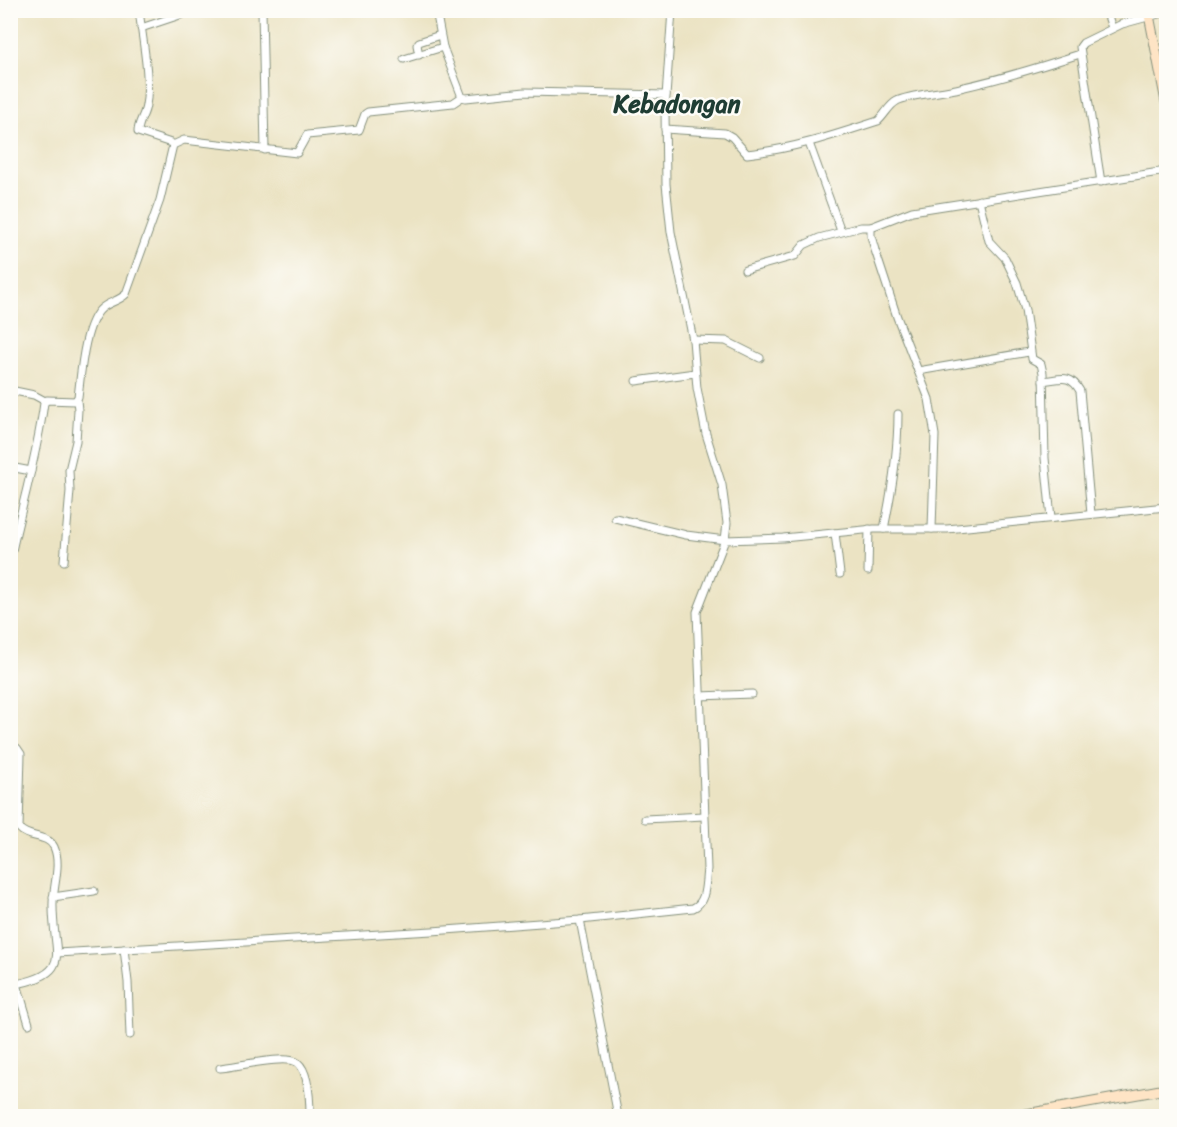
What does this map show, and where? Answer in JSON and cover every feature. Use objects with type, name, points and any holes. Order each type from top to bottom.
[{"type":"street","points":[[140,10],[146,66],[147,104],[138,132],[173,145]]},
{"type":"street","points":[[141,28],[195,10]]},
{"type":"street","points":[[262,10],[264,150]]},
{"type":"street","points":[[436,10],[443,47],[462,97]]},
{"type":"street","points":[[57,953],[580,920],[693,908],[699,905],[703,898],[707,869],[697,612],[725,540],[727,523],[722,485],[706,434],[695,373],[693,340],[671,232],[666,184],[665,129],[672,10]]},
{"type":"street","points":[[1106,10],[1112,28]]},
{"type":"street","points":[[1101,182],[1080,47],[1083,43],[1112,28],[1149,13],[1167,12]]},
{"type":"street","points":[[1149,13],[1167,102]]},
{"type":"street","points":[[419,54],[417,45],[419,42],[440,35]]},
{"type":"street","points":[[404,59],[443,47]]},
{"type":"street","points":[[665,129],[725,133],[732,137],[747,154],[809,143],[878,121],[887,113],[892,104],[900,99],[931,95],[988,82],[1080,54]]},
{"type":"street","points":[[173,145],[184,140],[298,153],[307,135],[359,130],[368,112],[453,104],[462,97],[525,92],[666,95]]},
{"type":"street","points":[[809,143],[841,231]]},
{"type":"street","points":[[64,561],[70,490],[69,470],[76,441],[77,400],[86,339],[100,310],[126,294],[160,200],[173,145]]},
{"type":"street","points":[[745,270],[795,256],[804,245],[819,238],[841,231],[871,227],[912,211],[1167,171]]},
{"type":"street","points":[[979,200],[988,242],[1005,258],[1017,283],[1025,310],[1029,352],[1032,359],[1041,364],[1045,458],[1051,518]]},
{"type":"street","points":[[871,227],[875,250],[897,317],[929,399],[935,435],[932,529]]},
{"type":"street","points":[[693,340],[726,341],[760,358]]},
{"type":"street","points":[[918,370],[1029,352]]},
{"type":"street","points":[[636,381],[695,373]]},
{"type":"street","points":[[1043,381],[1069,379],[1074,381],[1080,391],[1091,514]]},
{"type":"street","points":[[10,390],[34,395],[45,401],[77,400]]},
{"type":"street","points":[[10,560],[45,401]]},
{"type":"street","points":[[884,529],[898,448],[898,414]]},
{"type":"street","points":[[10,467],[31,471]]},
{"type":"street","points":[[615,518],[686,536],[725,540],[783,538],[869,529],[947,529],[1167,507]]},
{"type":"street","points":[[868,571],[869,529]]},
{"type":"street","points":[[835,533],[840,574]]},
{"type":"street","points":[[700,696],[752,694]]},
{"type":"street","points":[[10,748],[17,748],[21,754],[19,828],[25,834],[48,840],[55,850],[57,859],[53,897],[57,953],[55,962],[49,972],[33,980],[14,984],[29,1024]]},
{"type":"street","points":[[645,819],[704,816]]},
{"type":"street","points":[[53,897],[94,891]]},
{"type":"street","points":[[580,920],[618,1116]]},
{"type":"street","points":[[124,949],[130,1035]]},
{"type":"street","points":[[220,1068],[282,1059],[296,1061],[301,1066],[306,1079],[310,1116]]},
{"type":"street","points":[[1017,1116],[1167,1089]]},
{"type":"district","name":"Kebadongan","points":[[677,104]]}]
